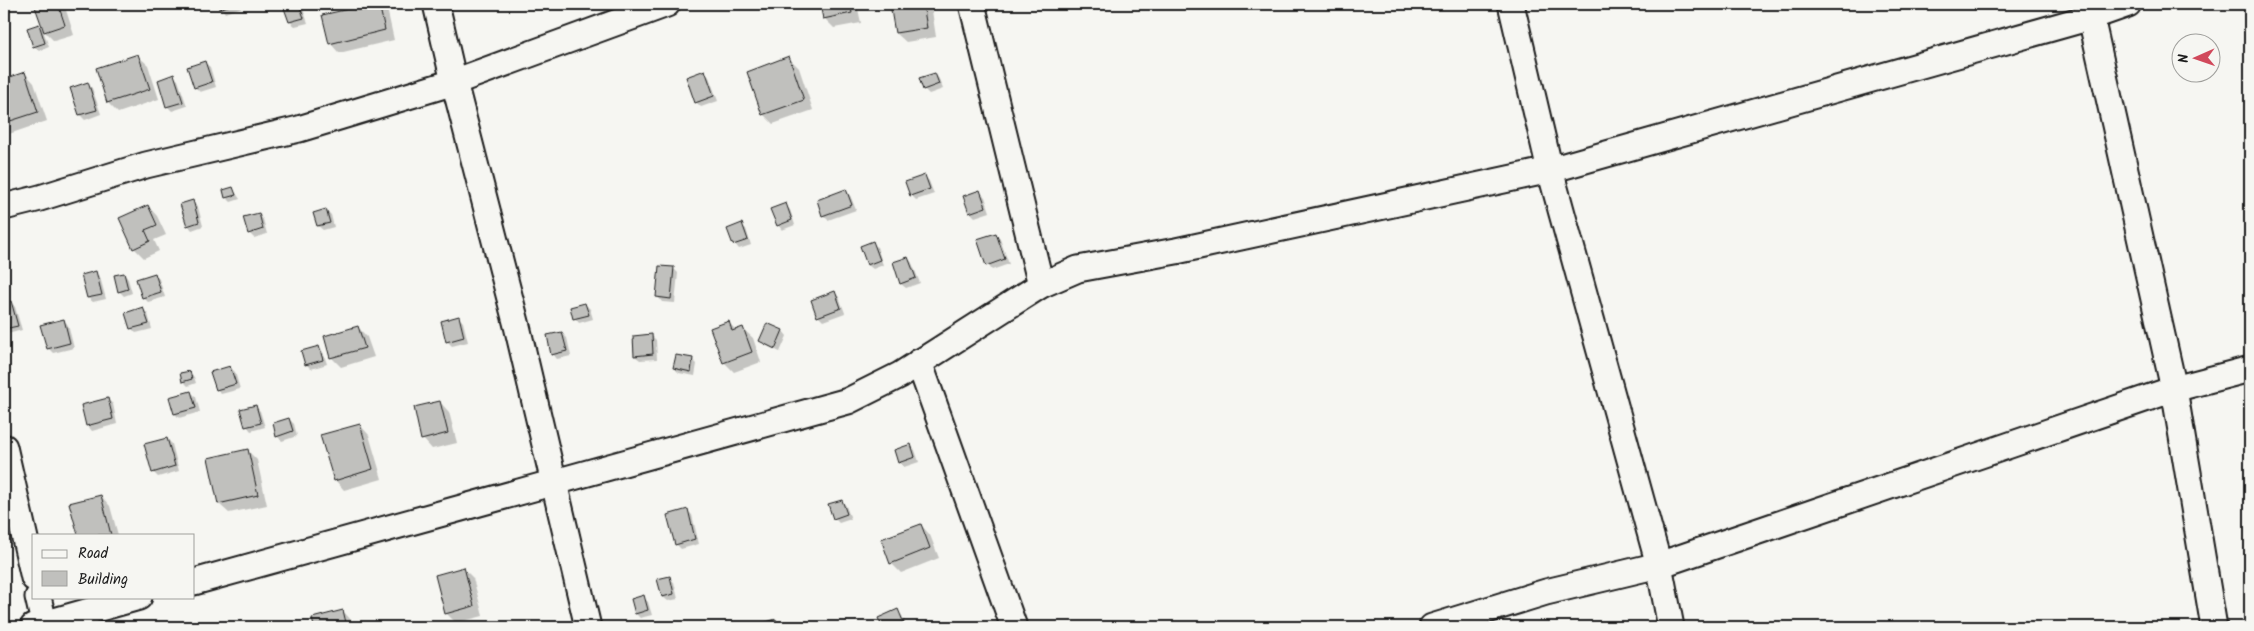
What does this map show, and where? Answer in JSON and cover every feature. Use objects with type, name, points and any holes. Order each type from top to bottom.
[{"type":"street","points":[[436,4],[588,627]]},
{"type":"street","points":[[4,207],[40,198],[146,165],[299,129],[454,82],[667,4]]},
{"type":"street","points":[[972,4],[1041,285]]},
{"type":"street","points":[[1511,4],[1550,170],[1659,565],[1671,627]]},
{"type":"street","points":[[195,582],[553,481],[848,401],[900,375],[1041,285],[1078,269],[1176,250],[1550,170],[2089,10],[2128,4]]},
{"type":"street","points":[[2089,10],[2174,389],[2214,627]]},
{"type":"street","points":[[919,362],[1014,627]]},
{"type":"street","points":[[1432,627],[1546,592],[1659,565],[2174,389],[2250,369]]},
{"type":"street","points":[[4,447],[32,569]]},
{"type":"street","points":[[38,598],[41,626],[135,598]]},
{"type":"building","points":[[34,4],[58,4],[65,25],[44,32]]},
{"type":"building","points":[[218,4],[234,4],[219,9]]},
{"type":"building","points":[[299,4],[304,18],[289,22],[284,8]]},
{"type":"building","points":[[371,4],[379,4],[385,30],[329,44],[322,15]]},
{"type":"building","points":[[820,4],[850,4],[852,13],[823,19]]},
{"type":"building","points":[[890,4],[923,4],[927,28],[895,33]]},
{"type":"building","points":[[39,24],[45,43],[33,47],[27,28]]},
{"type":"building","points":[[138,54],[150,89],[107,103],[96,68]]},
{"type":"building","points":[[789,56],[804,100],[762,115],[747,72]]},
{"type":"building","points":[[205,61],[212,82],[194,88],[187,67]]},
{"type":"building","points":[[705,70],[714,96],[695,103],[686,77]]},
{"type":"building","points":[[25,72],[38,112],[4,123],[4,79]]},
{"type":"building","points":[[935,73],[939,84],[923,90],[919,78]]},
{"type":"building","points":[[174,74],[183,102],[166,107],[158,80]]},
{"type":"building","points":[[88,82],[97,110],[79,115],[70,88]]},
{"type":"building","points":[[925,175],[930,189],[910,196],[905,182]]},
{"type":"building","points":[[233,187],[236,195],[225,198],[223,190]]},
{"type":"building","points":[[846,189],[852,205],[822,216],[817,200]]},
{"type":"building","points":[[980,190],[986,207],[969,213],[963,196]]},
{"type":"building","points":[[193,200],[199,222],[187,226],[180,204]]},
{"type":"building","points":[[786,203],[792,220],[777,226],[770,209]]},
{"type":"building","points":[[148,205],[157,225],[145,230],[150,241],[133,249],[119,218]]},
{"type":"building","points":[[326,209],[330,223],[317,226],[313,213]]},
{"type":"building","points":[[259,213],[263,229],[248,234],[243,217]]},
{"type":"building","points":[[742,223],[748,240],[733,245],[727,229]]},
{"type":"building","points":[[996,233],[1005,259],[986,266],[977,239]]},
{"type":"building","points":[[873,241],[880,260],[867,265],[860,246]]},
{"type":"building","points":[[908,257],[916,278],[900,284],[893,262]]},
{"type":"building","points":[[659,266],[674,267],[671,299],[656,297]]},
{"type":"building","points":[[96,271],[102,295],[87,298],[81,275]]},
{"type":"building","points":[[124,273],[128,289],[118,292],[114,275]]},
{"type":"building","points":[[155,273],[161,292],[142,298],[136,279]]},
{"type":"building","points":[[835,291],[841,308],[817,317],[811,300]]},
{"type":"building","points":[[11,301],[18,326],[4,329],[4,303]]},
{"type":"building","points":[[585,303],[589,315],[573,319],[570,307]]},
{"type":"building","points":[[143,307],[149,324],[130,329],[125,313]]},
{"type":"building","points":[[459,316],[464,337],[446,342],[441,321]]},
{"type":"building","points":[[64,319],[70,343],[47,349],[40,325]]},
{"type":"building","points":[[729,321],[732,331],[743,327],[752,352],[723,363],[710,328]]},
{"type":"building","points":[[767,323],[783,330],[775,349],[759,341]]},
{"type":"building","points":[[358,326],[365,348],[330,358],[324,336]]},
{"type":"building","points":[[562,332],[567,351],[551,355],[547,335]]},
{"type":"building","points":[[652,334],[653,354],[634,356],[633,336]]},
{"type":"building","points":[[319,346],[323,360],[305,365],[301,351]]},
{"type":"building","points":[[676,355],[693,358],[691,372],[673,368]]},
{"type":"building","points":[[230,366],[236,384],[216,390],[210,372]]},
{"type":"building","points":[[190,371],[192,379],[182,382],[180,373]]},
{"type":"building","points":[[191,391],[196,408],[174,414],[169,397]]},
{"type":"building","points":[[108,398],[113,419],[86,426],[81,405]]},
{"type":"building","points":[[440,401],[448,433],[421,440],[414,407]]},
{"type":"building","points":[[256,405],[261,423],[245,427],[240,409]]},
{"type":"building","points":[[289,418],[293,431],[276,437],[273,423]]},
{"type":"building","points":[[360,424],[373,469],[334,481],[320,435]]},
{"type":"building","points":[[167,438],[175,466],[152,473],[144,444]]},
{"type":"building","points":[[911,444],[915,457],[898,463],[894,450]]},
{"type":"building","points":[[248,449],[258,495],[218,504],[208,458]]},
{"type":"building","points":[[101,495],[111,534],[78,534],[69,503]]},
{"type":"building","points":[[842,500],[847,514],[833,519],[828,504]]},
{"type":"building","points":[[688,509],[695,539],[675,545],[667,515]]},
{"type":"building","points":[[921,524],[930,548],[890,564],[881,539]]},
{"type":"building","points":[[464,567],[474,606],[445,614],[435,575]]},
{"type":"building","points":[[670,576],[674,594],[662,597],[657,579]]},
{"type":"building","points":[[644,595],[648,610],[635,614],[631,599]]},
{"type":"building","points":[[898,609],[905,626],[882,627],[878,618]]},
{"type":"building","points":[[343,610],[347,627],[314,627],[312,618]]},
{"type":"building","points":[[776,619],[777,627],[753,627],[753,626]]}]
